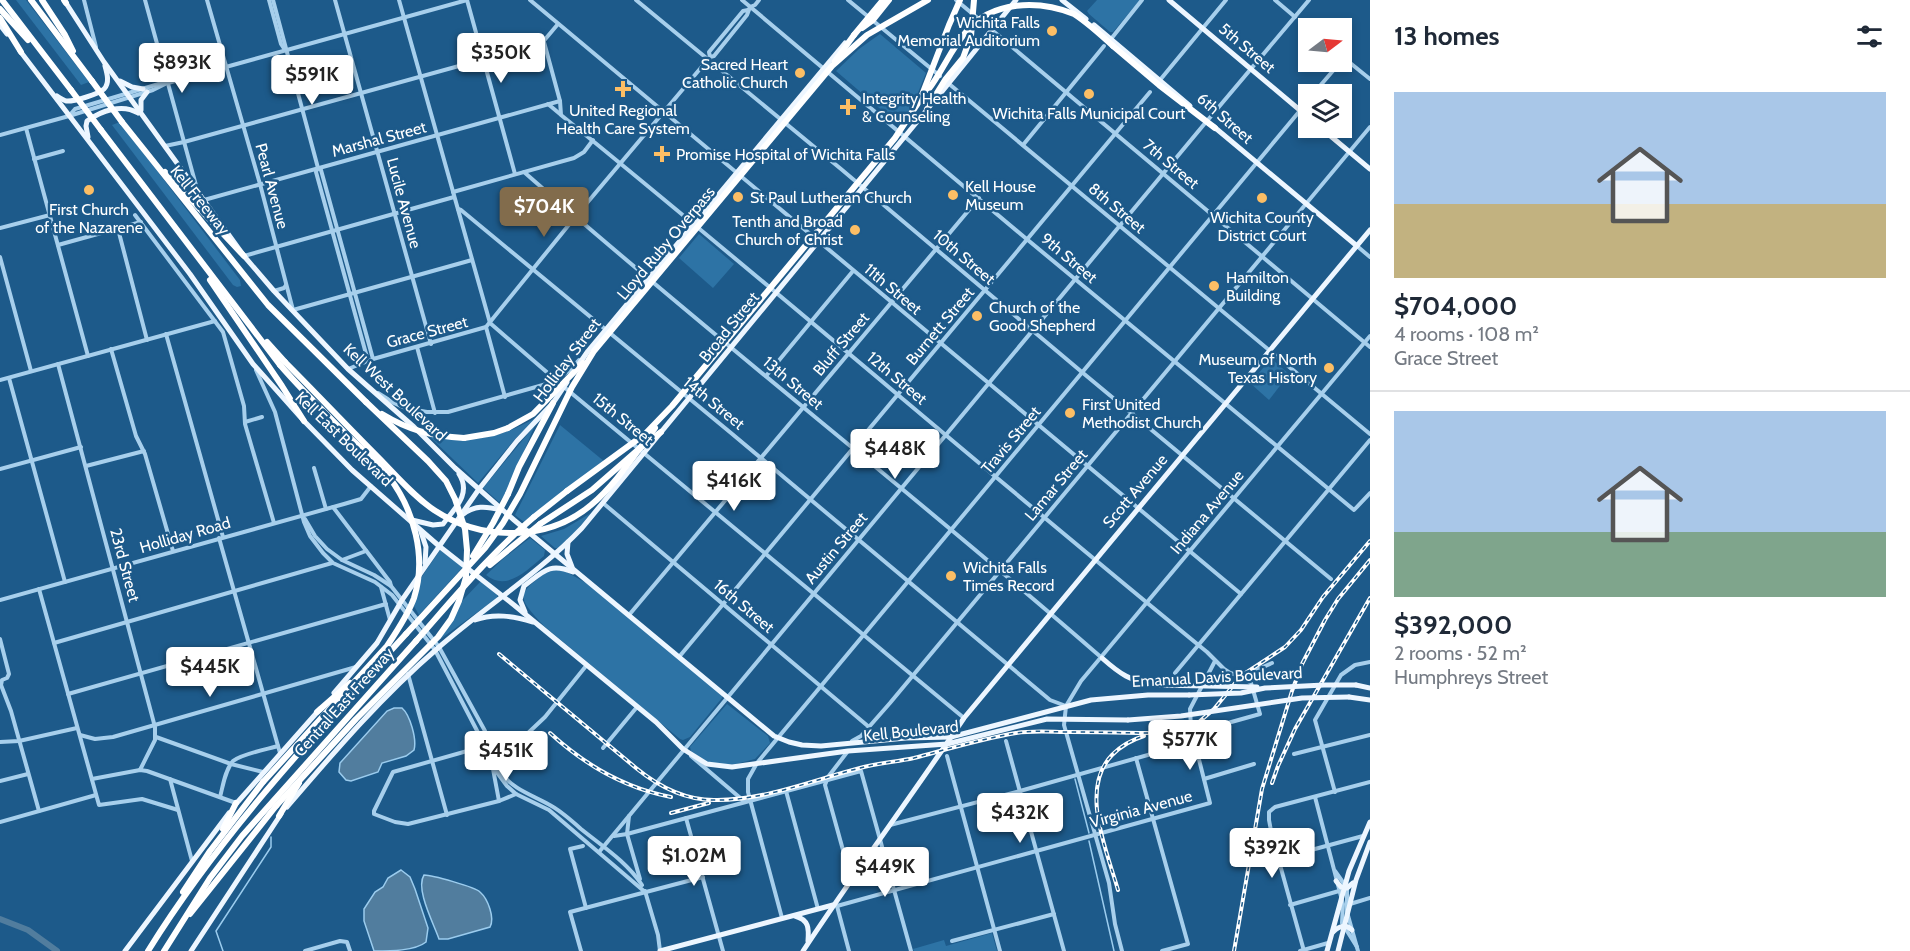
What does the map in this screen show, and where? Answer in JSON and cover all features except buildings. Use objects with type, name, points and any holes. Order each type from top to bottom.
[{"type":"highway","points":[[2,0],[178,232],[303,391],[388,476],[403,499],[414,526],[419,550],[414,597],[404,621],[387,646],[264,782],[186,885],[166,921]]},
{"type":"highway","name":"Kell Freeway","points":[[31,0],[142,148],[268,305],[366,402]]},
{"type":"highway","points":[[42,0],[80,64]]},
{"type":"highway","points":[[832,66],[881,0]]},
{"type":"highway","points":[[851,35],[889,0]]},
{"type":"highway","name":"Lloyd Ruby Overpass","points":[[503,523],[520,494],[591,351],[832,66],[867,35],[928,0]]},
{"type":"highway","points":[[920,100],[934,69],[958,0]]},
{"type":"highway","points":[[927,109],[963,58],[971,36],[974,0]]},
{"type":"highway","points":[[282,364],[408,488],[434,510],[464,525],[503,533],[541,530],[575,516],[604,493],[672,406],[895,138],[940,74],[965,33],[984,16],[1008,4],[1031,1],[1062,8],[1074,14],[1215,128]]},
{"type":"highway","points":[[0,9],[57,72]]},
{"type":"highway","points":[[0,18],[21,52]]},
{"type":"highway","points":[[142,148],[244,256]]},
{"type":"highway","points":[[178,232],[304,421]]},
{"type":"highway","points":[[366,402],[402,425],[418,432],[464,438],[494,433],[533,414],[591,351]]},
{"type":"highway","points":[[182,920],[192,912],[276,806],[356,719],[438,637],[451,619],[459,601],[466,577],[465,530],[446,481],[366,402]]},
{"type":"highway","points":[[454,582],[482,542],[553,403]]},
{"type":"highway","name":"Central East Freeway","points":[[164,951],[210,878],[242,836],[454,598],[534,517],[645,434],[672,406]]},
{"type":"highway","points":[[454,598],[496,559],[540,524],[592,490],[661,432]]},
{"type":"highway","name":"Central East Freeway","points":[[148,951],[166,921],[231,833],[312,737],[485,548],[503,523]]},
{"type":"highway","points":[[317,712],[405,636]]},
{"type":"highway","points":[[279,816],[314,762],[358,707]]},
{"type":"highway","points":[[210,851],[236,803]]},
{"type":"main road","points":[[870,18],[881,0]]},
{"type":"main road","points":[[947,82],[1016,0]]},
{"type":"main road","name":"6th Street","points":[[1062,0],[1207,121]]},
{"type":"main road","name":"5th Street","points":[[1169,0],[1298,108]]},
{"type":"main road","name":"Kell West Boulevard","points":[[65,1],[104,62],[244,256],[348,369],[554,555],[777,737]]},
{"type":"main road","name":"Kell East Boulevard","points":[[0,25],[190,274],[253,364],[304,421],[371,486],[439,546],[503,595],[656,722],[683,749],[707,765],[732,767],[757,763]]},
{"type":"main road","name":"Holliday Street","points":[[401,603],[457,519],[517,441],[553,403],[607,329],[851,35]]},
{"type":"main road","points":[[53,94],[66,101],[98,93],[107,83],[108,75],[104,62]]},
{"type":"main road","points":[[116,78],[132,87],[145,90],[140,102],[142,115]]},
{"type":"main road","points":[[90,144],[87,121],[96,115],[126,108],[142,115]]},
{"type":"main road","name":"Broad Street","points":[[661,432],[927,109]]},
{"type":"main road","name":"6th Street","points":[[1215,128],[1357,246]]},
{"type":"main road","points":[[1334,138],[1370,169]]},
{"type":"main road","name":"Scott Avenue","points":[[803,951],[964,718],[1370,230]]},
{"type":"main road","points":[[437,649],[568,542],[603,503],[642,450]]},
{"type":"main road","points":[[410,520],[433,525],[443,524],[465,492],[463,480],[455,468]]},
{"type":"main road","points":[[457,519],[466,511],[481,506],[502,510]]},
{"type":"main road","points":[[418,527],[425,541],[425,567]]},
{"type":"main road","points":[[568,542],[567,554],[574,571]]},
{"type":"main road","points":[[527,615],[520,600],[524,586],[552,567],[561,567],[580,575]]},
{"type":"main road","name":"Central East Freeway","points":[[125,951],[236,803],[279,750],[359,666],[377,643],[401,603]]},
{"type":"main road","points":[[470,622],[482,617],[503,615],[535,622]]},
{"type":"main road","name":"Central East Freeway","points":[[191,951],[279,816],[368,715],[408,674],[437,649]]},
{"type":"main road","points":[[1102,658],[1125,677],[1137,682],[1155,685],[1265,688]]},
{"type":"main road","name":"Emanual Davis Boulevard","points":[[1066,706],[1112,697],[1241,693],[1265,688],[1324,685],[1356,685],[1370,688]]},
{"type":"main road","name":"Emanual Davis Boulevard","points":[[1065,718],[1128,720],[1181,716],[1302,698],[1349,697],[1370,700]]},
{"type":"main road","name":"Kell Boulevard","points":[[777,737],[810,746],[951,737],[1066,706]]},
{"type":"main road","name":"Kell Boulevard","points":[[757,763],[848,751],[947,744],[1047,718],[1065,718]]},
{"type":"main road","points":[[1328,951],[1343,890],[1370,822]]},
{"type":"main road","points":[[1338,951],[1356,880],[1370,842]]},
{"type":"main road","points":[[1343,890],[1356,880]]},
{"type":"main road","points":[[1336,881],[1343,890]]},
{"type":"main road","points":[[660,951],[835,905]]},
{"type":"main road","points":[[793,916],[800,917],[806,922],[809,929],[808,944]]},
{"type":"main road","points":[[1332,935],[1344,926]]},
{"type":"main road","points":[[1344,926],[1352,930]]},
{"type":"street","points":[[84,0],[97,50]]},
{"type":"street","points":[[145,0],[198,192]]},
{"type":"street","name":"Pearl Avenue","points":[[207,0],[260,184],[293,310]]},
{"type":"street","points":[[271,0],[281,44],[285,50],[318,168],[321,171],[370,360]]},
{"type":"street","name":"Lucile Avenue","points":[[335,0],[431,344]]},
{"type":"street","points":[[399,0],[490,322]]},
{"type":"street","points":[[0,135],[69,116],[75,110],[226,66],[467,0],[514,174]]},
{"type":"street","name":"11th Street","points":[[531,0],[1241,594]]},
{"type":"street","name":"10th Street","points":[[636,0],[709,58],[1331,579]]},
{"type":"street","name":"9th Street","points":[[742,0],[751,5],[904,136],[1354,510],[1370,493]]},
{"type":"street","name":"Grace Street","points":[[348,369],[370,360],[486,327],[709,58],[709,52],[743,11],[755,5],[759,0]]},
{"type":"street","name":"8th Street","points":[[848,0],[1370,434]]},
{"type":"street","name":"7th Street","points":[[958,0],[1370,346]]},
{"type":"street","points":[[1111,39],[1142,0]]},
{"type":"street","points":[[1160,80],[1226,0]]},
{"type":"street","points":[[1275,0],[1295,17]]},
{"type":"street","name":"Austin Street","points":[[599,852],[1309,0]]},
{"type":"street","points":[[165,146],[544,42],[558,24]]},
{"type":"street","points":[[544,42],[560,101],[561,115]]},
{"type":"street","points":[[1023,145],[1104,46]]},
{"type":"street","points":[[1322,84],[1344,58],[1370,79]]},
{"type":"street","name":"Burnett Street","points":[[679,657],[1150,92]]},
{"type":"street","name":"Marshal Street","points":[[204,200],[560,101]]},
{"type":"street","name":"12th Street","points":[[548,104],[811,321],[1230,674],[1246,679]]},
{"type":"street","name":"Travis Street","points":[[747,801],[748,779],[777,737],[1083,373],[1298,112]]},
{"type":"street","name":"Lamar Street","points":[[848,743],[857,739],[913,675],[1370,127]]},
{"type":"street","points":[[26,128],[88,356]]},
{"type":"street","points":[[453,192],[579,156],[592,140]]},
{"type":"street","points":[[34,159],[63,151]]},
{"type":"street","name":"13th Street","points":[[524,172],[1102,658]]},
{"type":"street","points":[[244,256],[454,197]]},
{"type":"street","name":"Bluff Street","points":[[629,615],[979,198]]},
{"type":"street","name":"14th Street","points":[[458,209],[607,329],[1007,665],[1050,700],[1066,706]]},
{"type":"street","points":[[0,228],[50,215]]},
{"type":"street","points":[[135,215],[224,336],[244,406],[245,422],[274,523]]},
{"type":"street","points":[[58,245],[141,222]]},
{"type":"street","points":[[118,229],[147,340]]},
{"type":"street","name":"6th Street","points":[[1357,246],[1370,257]]},
{"type":"street","points":[[0,260],[31,372]]},
{"type":"street","points":[[293,310],[472,260]]},
{"type":"street","points":[[766,376],[853,271]]},
{"type":"street","points":[[274,291],[284,288],[286,284]]},
{"type":"street","points":[[0,380],[215,321]]},
{"type":"street","name":"15th Street","points":[[490,322],[564,387],[964,718]]},
{"type":"street","points":[[486,327],[505,397]]},
{"type":"street","points":[[166,334],[279,750],[236,759],[231,764],[220,797]]},
{"type":"street","name":"Indiana Avenue","points":[[1066,706],[1081,681],[1370,336]]},
{"type":"street","points":[[417,347],[435,413]]},
{"type":"street","points":[[111,349],[135,436],[144,450],[173,551]]},
{"type":"street","points":[[348,369],[394,403],[405,408],[435,413],[448,412],[550,383],[570,370],[591,351]]},
{"type":"street","name":"23rd Street","points":[[58,364],[155,726],[156,737]]},
{"type":"street","points":[[253,364],[275,412],[310,536],[333,562],[381,586],[401,603]]},
{"type":"street","points":[[9,378],[65,582]]},
{"type":"street","points":[[245,422],[262,417]]},
{"type":"street","points":[[1175,673],[1370,440]]},
{"type":"street","points":[[0,469],[81,447]]},
{"type":"street","points":[[86,466],[144,450]]},
{"type":"street","points":[[314,468],[326,509]]},
{"type":"street","name":"Holliday Road","points":[[0,600],[361,499],[371,486]]},
{"type":"street","name":"16th Street","points":[[603,503],[868,727]]},
{"type":"street","points":[[333,507],[390,582],[401,603],[437,649],[491,744],[496,763],[503,775],[521,790],[549,804],[603,847],[636,876],[642,885]]},
{"type":"street","points":[[303,515],[315,536],[327,549],[342,560],[374,574],[391,586]]},
{"type":"street","points":[[342,560],[366,551]]},
{"type":"street","points":[[54,643],[333,562]]},
{"type":"street","points":[[381,586],[390,621]]},
{"type":"street","points":[[39,589],[99,805],[146,800],[178,810]]},
{"type":"street","points":[[68,694],[386,604]]},
{"type":"street","points":[[0,639],[9,672],[7,678],[1,680],[1,685],[11,711],[39,811]]},
{"type":"street","points":[[437,649],[485,746],[493,767],[499,801]]},
{"type":"street","points":[[1215,661],[1190,706],[1192,734],[1204,779],[1254,764]]},
{"type":"street","points":[[1335,792],[1315,723],[1341,675],[1355,665],[1370,662]]},
{"type":"street","points":[[1192,734],[1260,714],[1251,683],[1246,679],[1254,671],[1272,663]]},
{"type":"street","points":[[79,734],[94,739],[103,739],[359,666]]},
{"type":"street","points":[[516,794],[499,801],[413,823],[403,824],[377,816],[374,810],[393,772],[522,736],[531,731],[586,666]]},
{"type":"street","points":[[340,671],[345,673],[347,679]]},
{"type":"street","points":[[408,674],[447,815]]},
{"type":"street","points":[[1066,706],[1066,732],[1111,890],[1115,924],[1122,951]]},
{"type":"street","points":[[603,748],[637,707]]},
{"type":"street","points":[[868,727],[868,735],[873,741]]},
{"type":"street","points":[[0,742],[19,741],[78,728]]},
{"type":"street","points":[[1294,754],[1370,735]]},
{"type":"street","points":[[140,771],[156,737],[231,764],[263,772]]},
{"type":"street","points":[[1006,741],[1064,951]]},
{"type":"street","points":[[890,825],[1020,792],[1079,773],[1194,742]]},
{"type":"street","points":[[683,749],[747,801],[752,809],[782,918]]},
{"type":"street","points":[[848,751],[825,785],[852,880]]},
{"type":"street","points":[[834,753],[839,758],[839,763]]},
{"type":"street","points":[[947,756],[1000,951]]},
{"type":"street","points":[[1136,758],[1188,944],[1162,951]]},
{"type":"street","points":[[493,767],[516,794],[549,810],[645,892]]},
{"type":"street","points":[[92,779],[147,771],[236,803]]},
{"type":"street","points":[[613,836],[861,771],[911,951]]},
{"type":"street","points":[[0,781],[28,774]]},
{"type":"street","points":[[170,779],[192,861]]},
{"type":"street","name":"Virginia Avenue","points":[[835,905],[1210,803],[1204,779]]},
{"type":"street","points":[[1329,943],[1302,951],[1269,824],[1269,812],[1271,809],[1370,782]]},
{"type":"street","points":[[786,791],[818,910]]},
{"type":"street","points":[[0,822],[96,795]]},
{"type":"street","points":[[1315,797],[1336,881]]},
{"type":"street","points":[[630,816],[627,834],[658,935],[660,951]]},
{"type":"street","points":[[686,818],[723,951]]},
{"type":"street","points":[[1278,859],[1363,836]]},
{"type":"street","points":[[583,846],[570,849],[586,908]]},
{"type":"street","points":[[1334,871],[1343,890],[1358,949]]},
{"type":"street","points":[[581,951],[570,912],[703,877]]},
{"type":"street","points":[[1290,905],[1343,890]]},
{"type":"street","points":[[1343,890],[1341,920],[1358,949]]},
{"type":"street","points":[[1350,904],[1370,898]]},
{"type":"street","points":[[835,905],[849,951]]},
{"type":"street","points":[[952,941],[1053,914]]},
{"type":"street","points":[[305,951],[340,940],[347,942],[350,951]]},
{"type":"shaded area","points":[[16,0],[26,0],[89,82],[81,85]]},
{"type":"shaded area","points":[[1097,0],[1140,0],[1113,32],[1110,32],[1087,11]]},
{"type":"shaded area","points":[[880,34],[926,73],[913,105],[899,125],[836,71],[859,49]]},
{"type":"shaded area","points":[[120,122],[240,280],[241,286],[233,285],[112,125]]},
{"type":"shaded area","points":[[699,234],[734,264],[713,288],[679,258]]},
{"type":"shaded area","points":[[1270,360],[1289,374],[1269,400],[1250,383]]},
{"type":"shaded area","points":[[539,416],[516,438],[478,483],[430,437],[474,439],[498,435]]},
{"type":"shaded area","points":[[535,425],[507,492],[499,502],[483,488]]},
{"type":"shaded area","points":[[560,425],[605,462],[524,522],[515,515]]},
{"type":"shaded area","points":[[591,513],[558,548],[541,536],[564,529]]},
{"type":"shaded area","points":[[530,538],[545,550],[544,556],[531,567],[509,580],[494,580],[486,575],[504,558]]},
{"type":"shaded area","points":[[440,550],[463,567],[419,615],[414,606],[421,578]]},
{"type":"shaded area","points":[[549,570],[563,570],[588,584],[722,695],[722,698],[690,737],[680,739],[544,626],[528,608],[524,596],[526,591]]},
{"type":"shaded area","points":[[481,581],[497,595],[497,598],[439,640],[463,600]]},
{"type":"shaded area","points":[[727,704],[768,736],[770,743],[755,759],[732,765],[706,762],[691,751],[690,747]]},
{"type":"shaded area","points":[[402,708],[408,716],[414,734],[414,750],[406,756],[382,763],[378,772],[351,781],[346,780],[339,772],[340,763],[387,711]]},
{"type":"shaded area","points":[[401,870],[410,877],[415,889],[428,928],[426,942],[409,949],[374,951],[364,921],[364,909],[388,878]]},
{"type":"shaded area","points":[[424,875],[470,887],[480,892],[490,909],[492,919],[490,927],[448,939],[439,939],[423,897]]},
{"type":"shaded area","points":[[992,933],[997,951],[914,951],[913,949],[944,940],[946,946]]},
{"type":"waterway","points":[[1075,779],[1089,833]]},
{"type":"waterway","points":[[223,951],[216,931],[271,847],[271,837]]},
{"type":"waterway","points":[[1089,841],[1114,951]]},
{"type":"waterway","points":[[0,919],[28,930],[57,951]]},
{"type":"railway","points":[[499,654],[653,781],[692,798],[714,800],[751,797],[788,789],[867,766],[914,758],[1016,733],[1036,731],[1157,733],[1183,729],[1199,722],[1214,709],[1241,676],[1285,647],[1301,630],[1323,597],[1370,541]]},
{"type":"railway","points":[[1234,951],[1262,789],[1292,691],[1302,664],[1325,620],[1338,599],[1370,560]]},
{"type":"railway","points":[[1272,783],[1295,729],[1370,598]]},
{"type":"railway","points":[[550,733],[563,745],[606,774],[637,788],[671,797]]},
{"type":"railway","points":[[1118,890],[1098,821],[1097,785],[1102,769],[1112,755],[1135,739],[1144,736]]},
{"type":"railway","points":[[671,813],[709,803]]},
{"type":"place","name":"Wichita Falls Memorial Auditorium","points":[[1052,31]]},
{"type":"place","name":"Sacred Heart Catholic Church","points":[[800,73]]},
{"type":"place","name":"United Regional Health Care System","points":[[623,89]]},
{"type":"place","name":"Wichita Falls Municipal Court","points":[[1089,94]]},
{"type":"place","name":"Integrity Health & Counseling","points":[[848,107]]},
{"type":"place","name":"Promise Hospital of Wichita Falls","points":[[662,154]]},
{"type":"place","name":"First Church of the Nazarene","points":[[89,190]]},
{"type":"place","name":"Kell House Museum","points":[[953,195]]},
{"type":"place","name":"St Paul Lutheran Church","points":[[738,197]]},
{"type":"place","name":"Wichita County District Court","points":[[1262,198]]},
{"type":"place","name":"Tenth and Broad Church of Christ","points":[[855,230]]},
{"type":"place","name":"Hamilton Building","points":[[1214,286]]},
{"type":"place","name":"Church of the Good Shepherd","points":[[977,316]]},
{"type":"place","name":"Museum of North Texas History","points":[[1329,368]]},
{"type":"place","name":"First United Methodist Church","points":[[1070,413]]},
{"type":"place","name":"Wichita Falls Times Record","points":[[951,576]]}]
